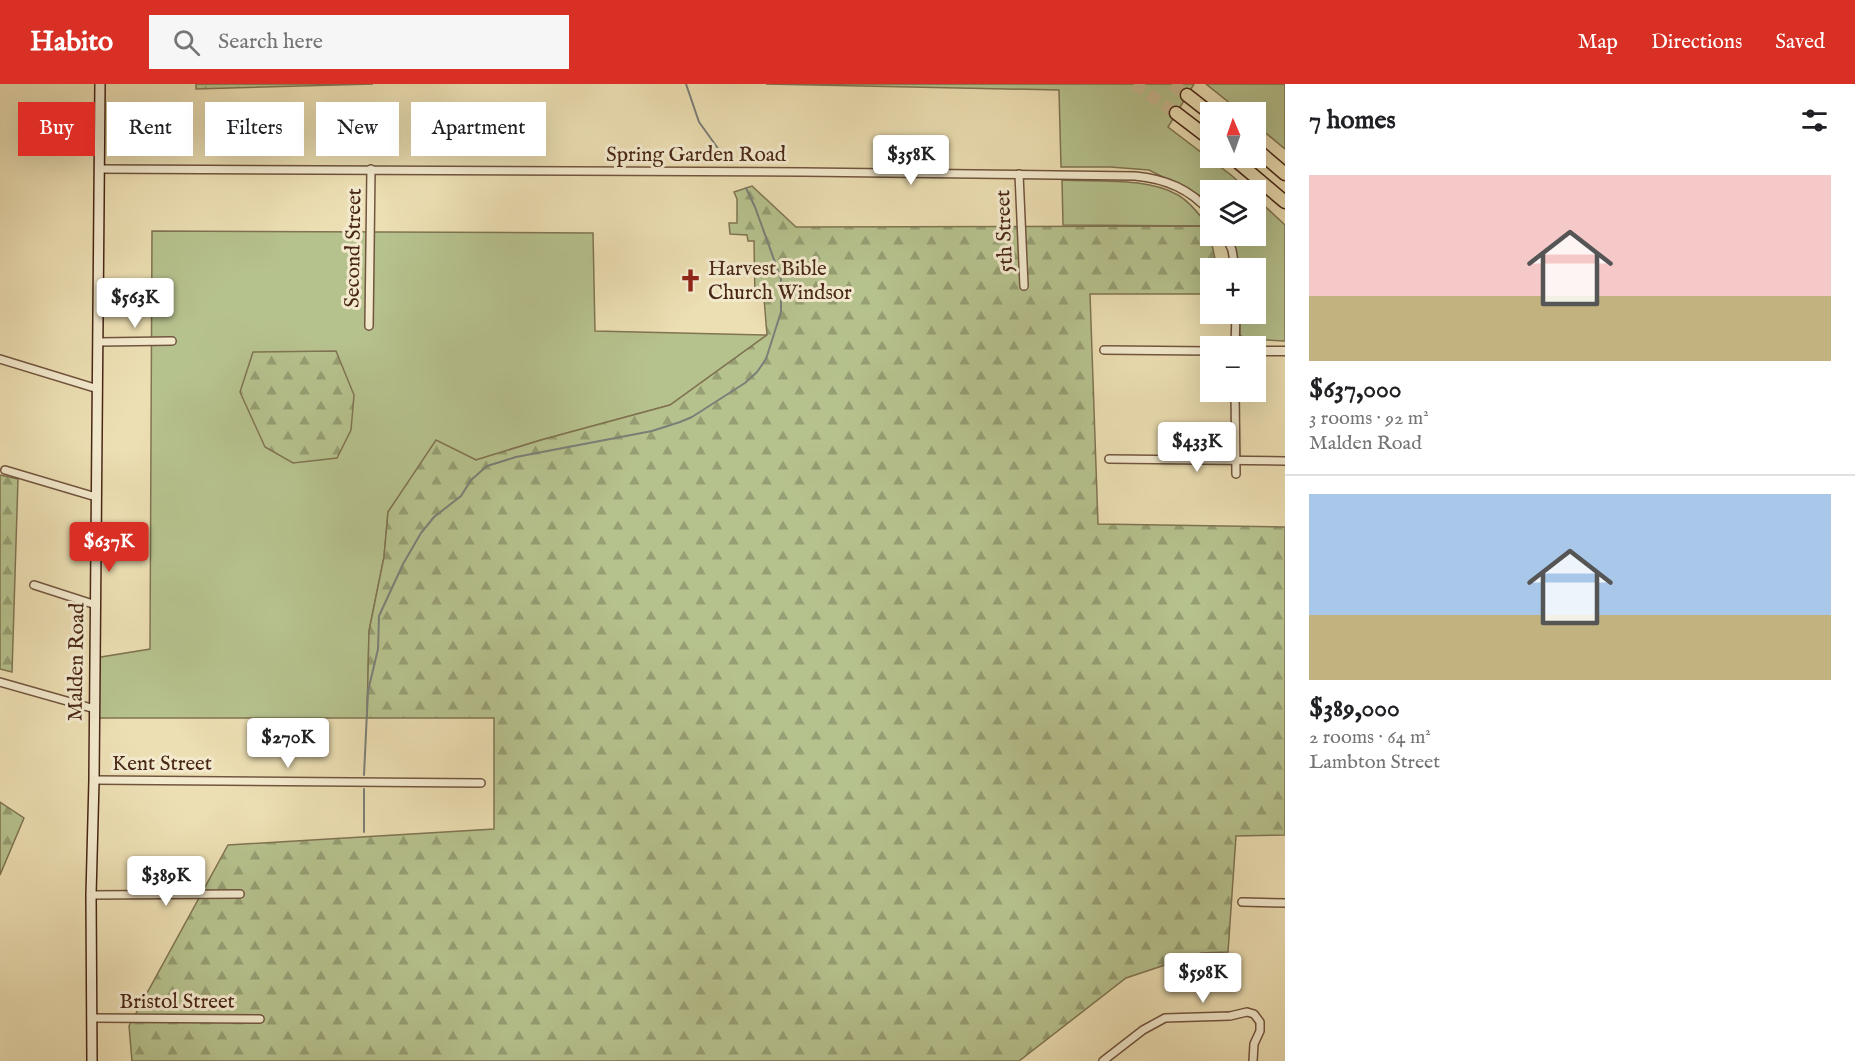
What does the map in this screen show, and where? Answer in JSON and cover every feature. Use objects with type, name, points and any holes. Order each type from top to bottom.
[{"type":"highway","points":[[1187,95],[1200,105]]},
{"type":"highway","points":[[1176,113],[1200,131]]},
{"type":"highway","points":[[1266,158],[1285,174]]},
{"type":"highway","points":[[1245,168],[1285,202]]},
{"type":"main road","name":"Malden Road","points":[[92,1061],[91,895],[95,709],[100,84]]},
{"type":"street","name":"Spring Garden Road","points":[[99,169],[1019,174],[1151,178],[1168,182],[1185,190],[1200,201]]},
{"type":"street","name":"Second Street","points":[[369,326],[371,169]]},
{"type":"street","name":"5th Street","points":[[1019,174],[1024,286]]},
{"type":"street","points":[[99,342],[172,341]]},
{"type":"street","points":[[1104,350],[1200,351]]},
{"type":"street","points":[[1266,351],[1285,351]]},
{"type":"street","points":[[0,359],[98,389]]},
{"type":"street","points":[[1235,402],[1236,474]]},
{"type":"street","points":[[1109,459],[1285,461]]},
{"type":"street","points":[[5,470],[96,497]]},
{"type":"street","points":[[34,585],[96,605]]},
{"type":"street","points":[[0,682],[95,709]]},
{"type":"street","name":"Kent Street","points":[[94,780],[481,783]]},
{"type":"street","points":[[91,895],[240,894]]},
{"type":"street","points":[[1242,902],[1285,903]]},
{"type":"street","points":[[1105,1060],[1143,1030],[1166,1018],[1230,1016],[1247,1012],[1254,1014],[1260,1022],[1260,1031],[1254,1044],[1253,1061]]},
{"type":"street","name":"Bristol Street","points":[[93,1018],[260,1019]]},
{"type":"green space","points":[[196,84],[373,84],[196,89]]},
{"type":"green space","points":[[766,84],[1194,84],[1168,127],[1200,151],[1200,168],[1222,168],[1237,180],[1200,180],[1200,196],[1149,170],[1061,167],[1059,90]]},
{"type":"green space","points":[[1206,84],[1285,84],[1285,149],[1266,133],[1266,102],[1228,102]]},
{"type":"green space","points":[[1062,180],[1152,185],[1178,195],[1200,216],[1200,226],[1063,225]]},
{"type":"green space","points":[[752,186],[796,227],[1200,226],[1200,246],[1212,246],[1215,258],[1200,258],[1200,294],[1090,294],[1098,524],[1285,527],[1285,835],[1236,836],[1228,952],[1201,953],[1126,978],[1019,1061],[132,1061],[129,1026],[228,845],[494,829],[494,718],[367,718],[369,631],[384,557],[388,512],[436,440],[476,460],[670,405],[767,335],[764,298],[755,298],[754,241],[748,241],[747,235],[730,234],[729,223],[737,223],[737,199],[734,192]]},
{"type":"green space","points":[[1266,207],[1285,225],[1285,341],[1266,340],[1266,336],[1240,335],[1239,324],[1266,324],[1266,258],[1236,258],[1234,246],[1266,246]]},
{"type":"green space","points":[[152,231],[593,233],[595,331],[767,335],[670,405],[476,460],[437,441],[388,512],[384,557],[369,631],[367,718],[94,718],[95,658],[150,649]]},
{"type":"green space","points":[[336,351],[354,395],[351,430],[337,458],[293,463],[265,447],[240,392],[253,352]]},
{"type":"green space","points":[[0,475],[18,479],[12,672],[0,669]]},
{"type":"green space","points":[[0,802],[24,818],[0,875]]},
{"type":"waterway","points":[[686,84],[699,122],[727,161]]},
{"type":"waterway","points":[[364,775],[368,691],[378,649],[379,616],[403,564],[421,533],[434,517],[461,496],[471,480],[487,466],[516,457],[652,431],[680,422],[692,417],[745,383],[766,359],[781,312],[781,279],[746,188]]},
{"type":"waterway","points":[[364,789],[364,832]]},
{"type":"tunnel","points":[[1134,84],[1176,113]]},
{"type":"tunnel","points":[[1172,84],[1187,95]]},
{"type":"place","name":"Harvest Bible Church Windsor","points":[[690,281]]}]
